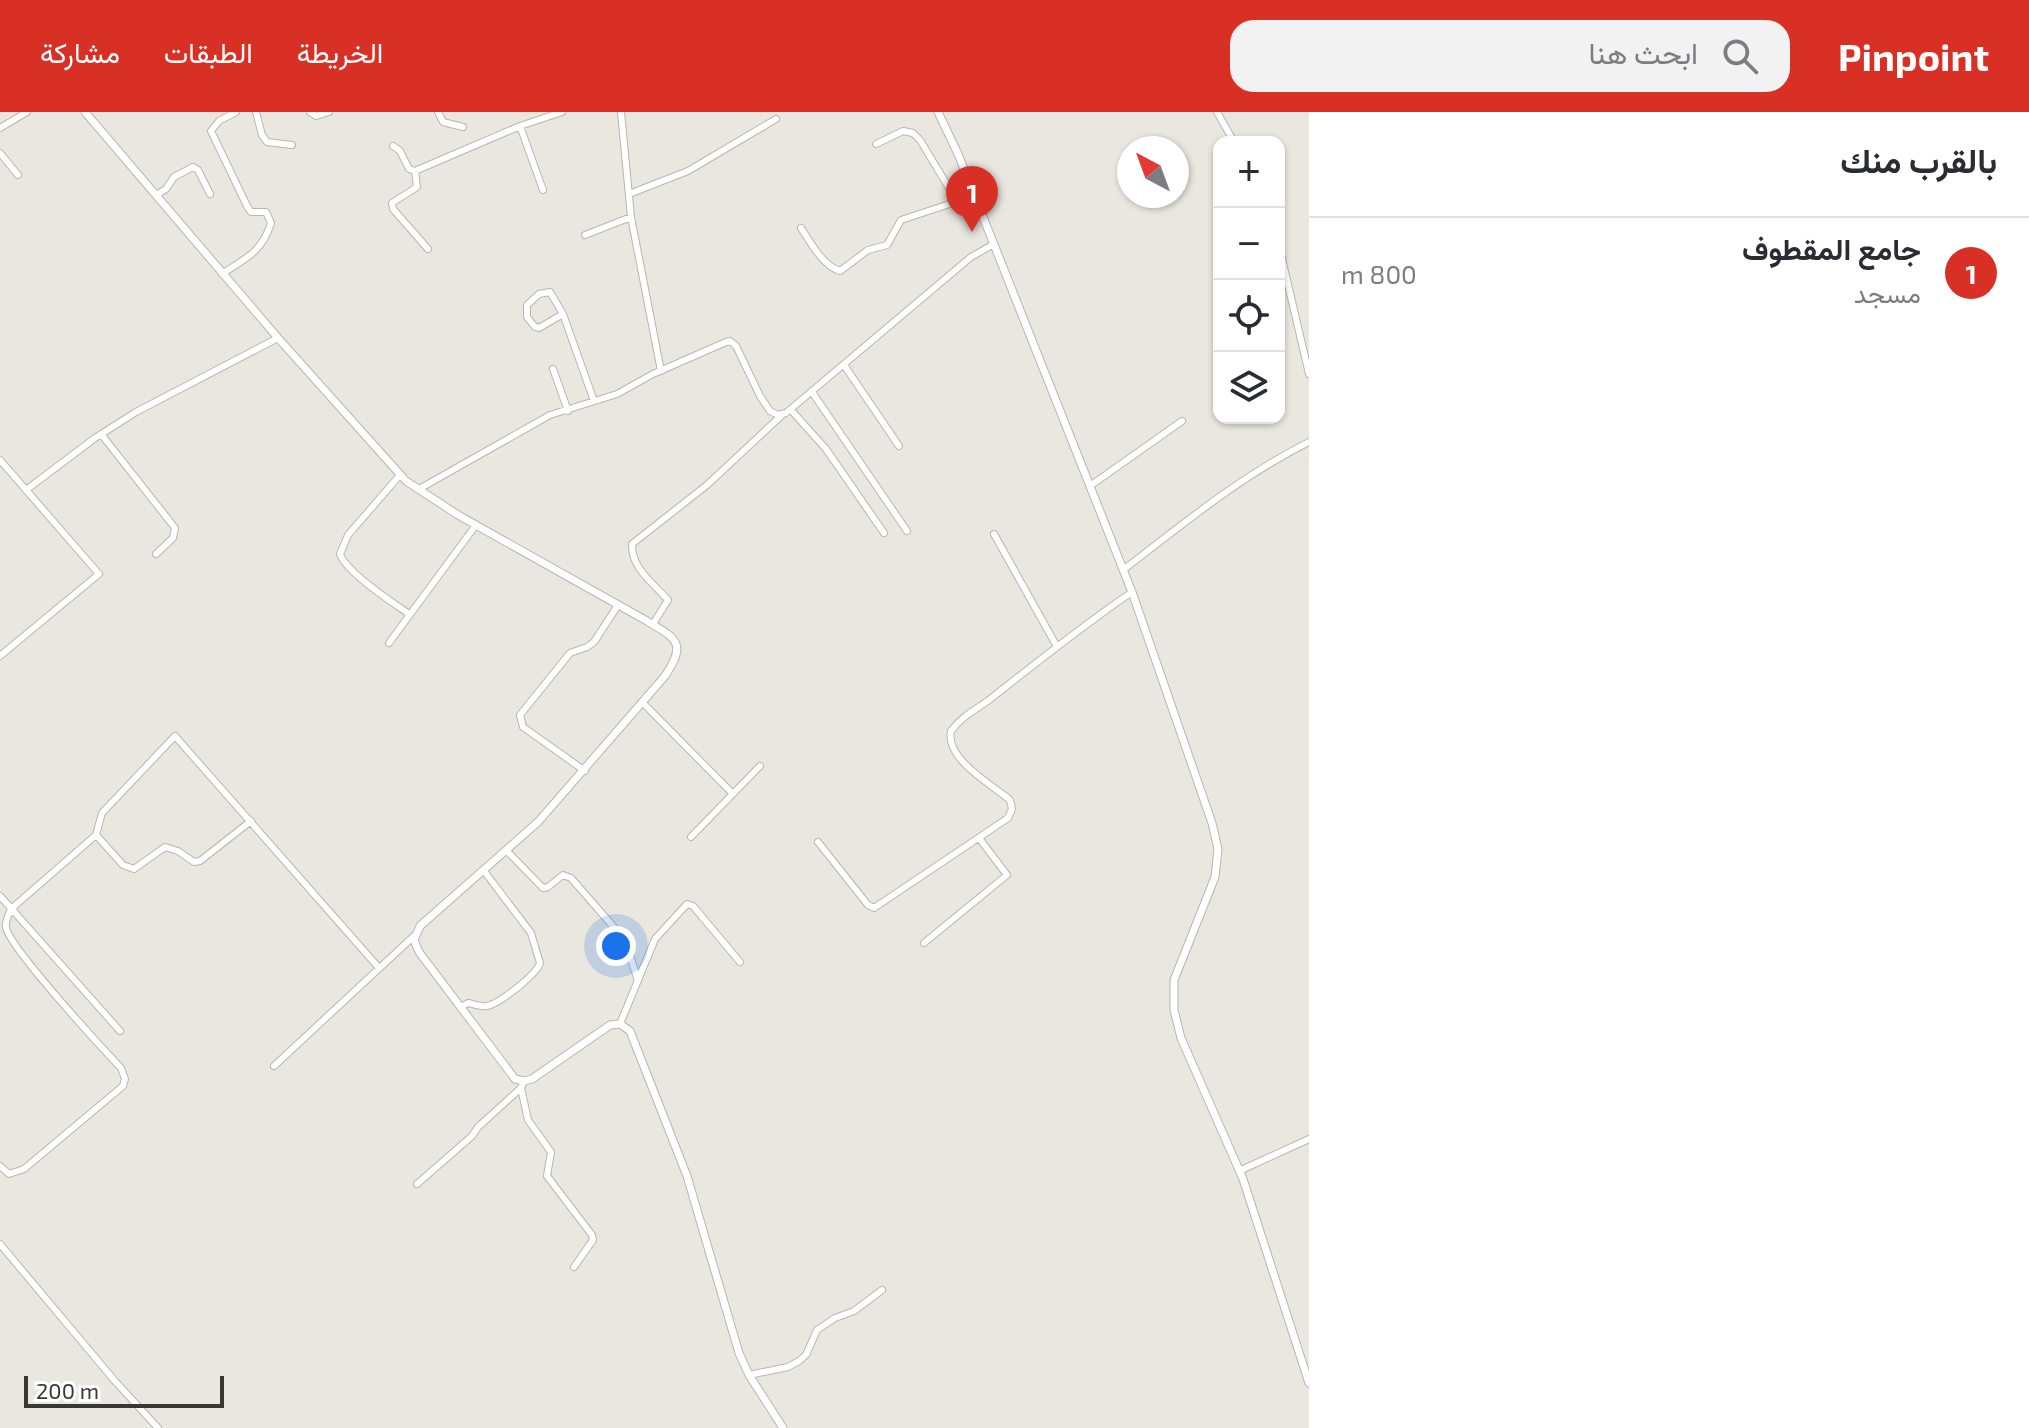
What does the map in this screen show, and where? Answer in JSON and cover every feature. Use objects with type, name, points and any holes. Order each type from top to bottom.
[{"type":"street","points":[[0,128],[27,112]]},
{"type":"street","points":[[85,112],[222,274],[400,475],[476,525],[669,634],[679,650],[671,667],[643,703],[538,822],[420,926],[414,936],[274,1066]]},
{"type":"street","points":[[222,274],[257,250],[264,242],[271,223],[266,212],[251,212],[214,143],[213,126],[236,112]]},
{"type":"street","points":[[256,112],[267,142],[292,145]]},
{"type":"street","points":[[310,112],[316,116],[329,112]]},
{"type":"street","points":[[438,112],[443,122],[463,127]]},
{"type":"street","points":[[393,146],[400,151],[409,169],[415,171],[520,126],[562,112]]},
{"type":"street","points":[[621,112],[631,217],[661,371]]},
{"type":"street","points":[[938,112],[1132,592],[1212,823],[1218,849],[1215,877],[1174,980],[1174,1010],[1186,1049],[1239,1171],[1309,1383]]},
{"type":"street","points":[[1217,112],[1231,136]]},
{"type":"street","points":[[629,194],[688,171],[776,119]]},
{"type":"street","points":[[520,126],[543,190]]},
{"type":"street","points":[[876,144],[903,131],[913,133],[952,193],[972,192]]},
{"type":"street","points":[[0,153],[18,175]]},
{"type":"street","points":[[156,195],[166,189],[174,177],[193,167],[198,170],[210,194]]},
{"type":"street","points":[[415,171],[417,187],[392,203],[393,209],[428,249]]},
{"type":"street","points":[[801,228],[822,257],[834,270],[840,271],[868,250],[887,245],[901,220],[972,192]]},
{"type":"street","points":[[585,235],[631,217]]},
{"type":"street","points":[[653,624],[668,600],[639,570],[632,544],[707,485],[782,415],[971,257],[992,245]]},
{"type":"street","points":[[1285,269],[1309,374]]},
{"type":"street","points":[[563,314],[535,327],[527,317],[527,305],[539,294],[550,292],[563,314],[594,401]]},
{"type":"street","points":[[26,490],[136,412],[278,338]]},
{"type":"street","points":[[419,489],[539,421],[617,394],[730,341],[736,346],[767,408],[782,415]]},
{"type":"street","points":[[844,365],[899,446]]},
{"type":"street","points":[[553,369],[568,411]]},
{"type":"street","points":[[812,392],[907,531]]},
{"type":"street","points":[[791,410],[826,449],[884,533]]},
{"type":"street","points":[[1090,486],[1182,421]]},
{"type":"street","points":[[101,434],[176,530],[173,538],[156,554]]},
{"type":"street","points":[[1123,570],[1226,491],[1309,442]]},
{"type":"street","points":[[0,460],[99,574],[0,656]]},
{"type":"street","points":[[400,475],[348,535],[340,554],[345,564],[376,591],[409,614]]},
{"type":"street","points":[[389,643],[476,525]]},
{"type":"street","points":[[994,534],[1056,645]]},
{"type":"street","points":[[818,842],[868,905],[874,908],[1008,818],[1012,805],[1008,798],[959,756],[950,744],[951,731],[973,709],[1056,645],[1132,592]]},
{"type":"street","points":[[585,771],[523,727],[520,715],[570,653],[594,642],[618,605]]},
{"type":"street","points":[[643,703],[733,794]]},
{"type":"street","points":[[0,1166],[9,1174],[24,1169],[123,1086],[125,1079],[121,1068],[52,991],[9,934],[7,920],[11,909],[96,835],[102,813],[175,736],[379,968]]},
{"type":"street","points":[[691,837],[760,766]]},
{"type":"street","points":[[96,835],[123,865],[134,869],[165,847],[178,851],[194,862],[200,861],[251,821]]},
{"type":"street","points":[[924,943],[1007,875],[979,838]]},
{"type":"street","points":[[507,851],[543,888],[561,876],[569,876],[625,940],[638,981]]},
{"type":"street","points":[[461,1007],[468,1003],[484,1006],[494,1003],[536,972],[540,963],[531,933],[484,871]]},
{"type":"street","points":[[0,896],[120,1031]]},
{"type":"street","points":[[620,1024],[658,935],[687,904],[693,906],[740,962]]},
{"type":"street","points":[[414,936],[416,948],[512,1076],[523,1084],[528,1120],[551,1152],[547,1176],[592,1235],[593,1240],[574,1267]]},
{"type":"street","points":[[417,1184],[472,1136],[523,1084],[605,1027],[620,1024]]},
{"type":"street","points":[[620,1024],[634,1036],[687,1176],[729,1321],[749,1375],[783,1428]]},
{"type":"street","points":[[1239,1171],[1309,1139]]},
{"type":"street","points":[[0,1244],[158,1428]]},
{"type":"street","points":[[749,1375],[788,1367],[799,1361],[806,1355],[817,1330],[835,1318],[854,1311],[882,1290]]},
{"type":"place","name":"جامع المقطوف","points":[[972,232]]}]
